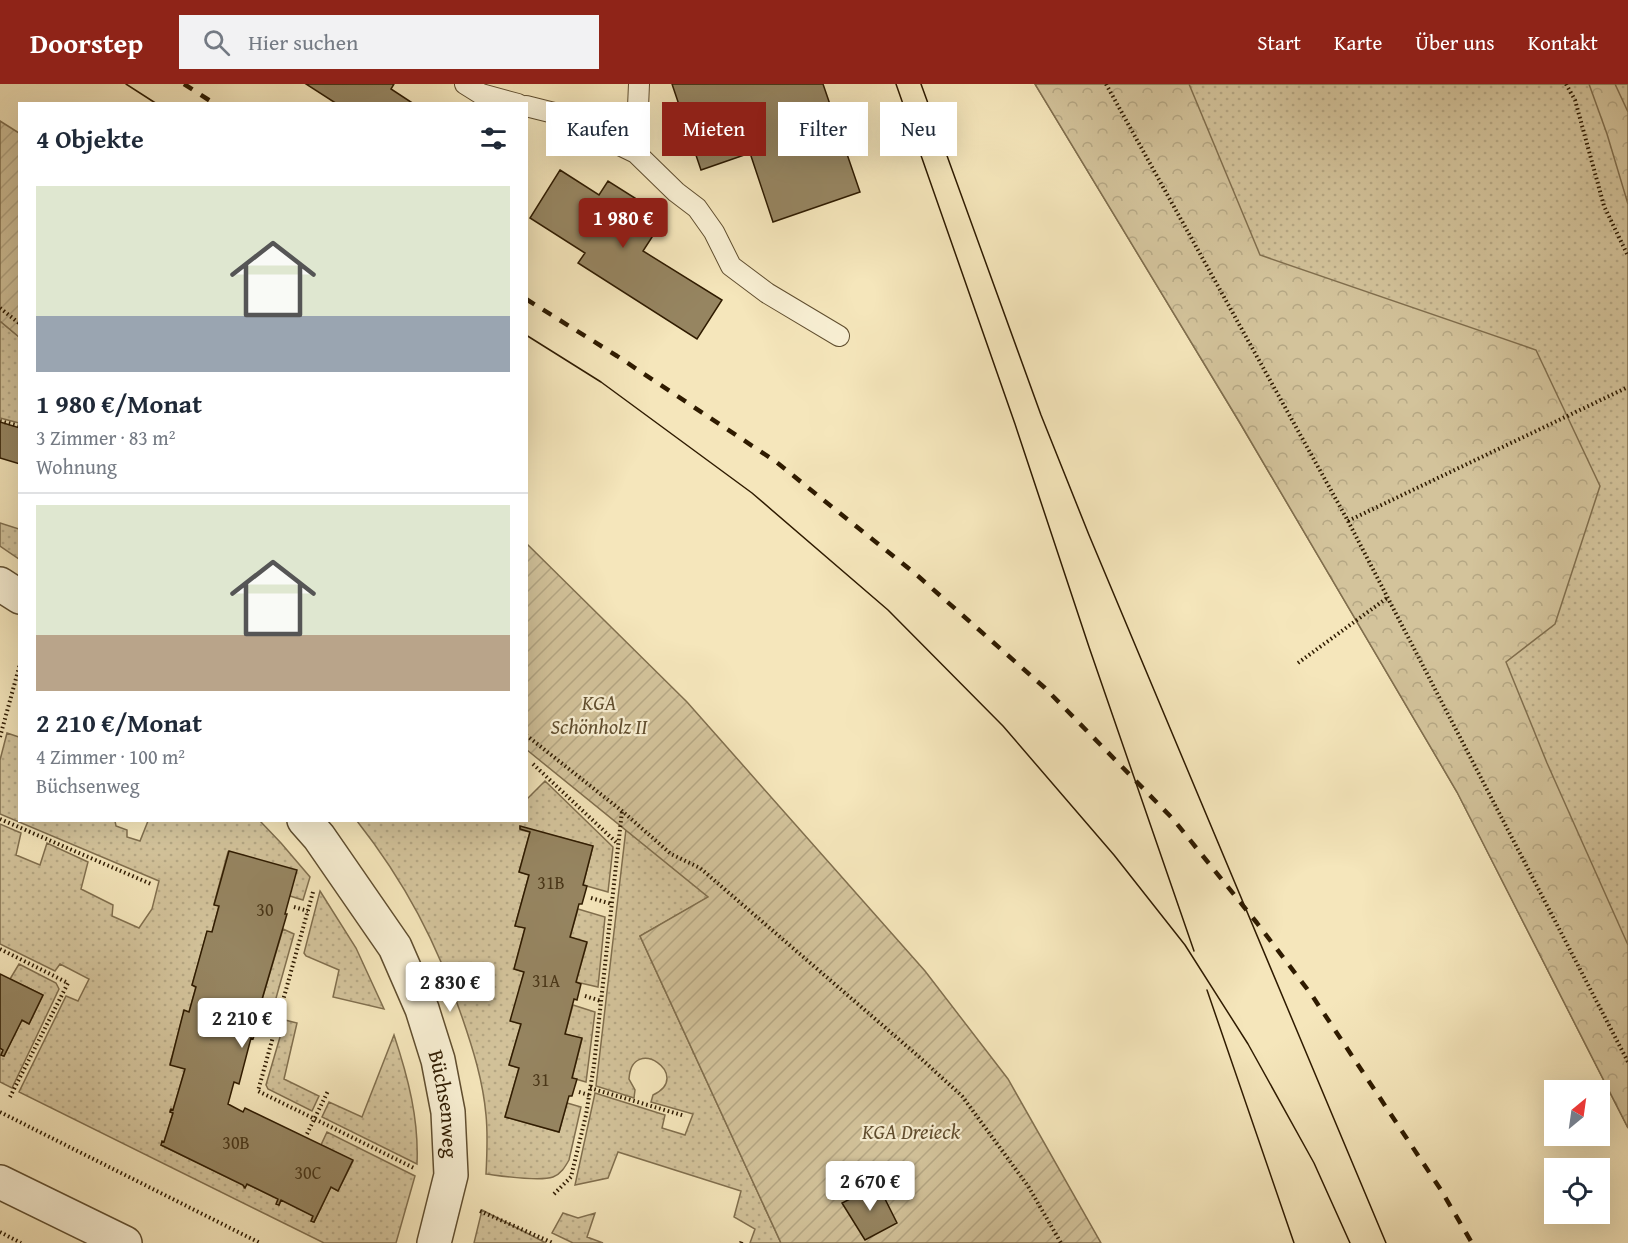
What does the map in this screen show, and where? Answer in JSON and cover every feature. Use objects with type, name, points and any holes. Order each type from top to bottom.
[{"type":"street","points":[[0,584],[18,596]]},
{"type":"street","name":"Büchsenweg","points":[[306,822],[331,854],[395,947],[422,1009],[438,1060],[448,1113],[451,1175],[434,1243]]},
{"type":"street","points":[[0,1182],[125,1243]]},
{"type":"lane","points":[[465,84],[481,94],[511,102]]},
{"type":"lane","points":[[638,102],[639,84]]},
{"type":"lane","points":[[528,106],[546,111]]},
{"type":"lane","points":[[639,156],[676,192],[697,208],[714,232],[731,266],[767,293],[839,336]]},
{"type":"path","points":[[1106,84],[1348,521],[1628,1062]]},
{"type":"path","points":[[1566,84],[1575,100],[1604,206],[1628,256]]},
{"type":"path","points":[[0,308],[18,322]]},
{"type":"path","points":[[1348,521],[1628,387]]},
{"type":"path","points":[[0,421],[18,426]]},
{"type":"path","points":[[1299,663],[1388,598]]},
{"type":"path","points":[[0,737],[18,670]]},
{"type":"path","points":[[528,737],[671,854],[700,868],[962,1096],[1028,1186],[1061,1243]]},
{"type":"path","points":[[533,764],[618,845]]},
{"type":"path","points":[[554,1194],[571,1177],[589,1095],[622,812]]},
{"type":"path","points":[[0,819],[151,884]]},
{"type":"path","points":[[315,883],[258,1091],[422,1172]]},
{"type":"path","points":[[591,898],[612,904]]},
{"type":"path","points":[[294,907],[308,911]]},
{"type":"path","points":[[0,949],[68,983],[10,1097]]},
{"type":"path","points":[[585,996],[601,1001]]},
{"type":"path","points":[[266,1026],[276,1028]]},
{"type":"path","points":[[590,1089],[685,1116]]},
{"type":"path","points":[[307,1134],[328,1091]]},
{"type":"path","points":[[579,1092],[589,1095]]},
{"type":"path","points":[[0,1112],[260,1243]]},
{"type":"path","points":[[472,1208],[553,1243]]},
{"type":"path","points":[[0,1232],[21,1243]]},
{"type":"green space","points":[[1035,84],[1628,84],[1628,1128],[1610,1093],[1610,1080],[1604,1080],[1457,792],[1240,423]]},
{"type":"green space","points":[[1035,84],[1189,84],[1260,255],[1536,350],[1600,486],[1555,624],[1506,662],[1547,763],[1628,945],[1628,1128],[1610,1093],[1610,1080],[1604,1080],[1457,792],[1240,423]]},
{"type":"green space","points":[[1589,84],[1615,84],[1628,112],[1628,204],[1607,134]]},
{"type":"green space","points":[[0,121],[18,132],[18,336],[0,321]]},
{"type":"green space","points":[[0,321],[18,336],[18,423],[0,418]]},
{"type":"green space","points":[[0,523],[18,529],[18,558],[0,546]]},
{"type":"green space","points":[[528,545],[687,702],[925,971],[1008,1079],[1101,1243],[781,1243],[640,936],[708,897],[528,751]]},
{"type":"green space","points":[[7,733],[18,737],[18,822],[0,814],[0,760]]},
{"type":"green space","points":[[545,781],[613,847],[608,892],[583,885],[593,846],[520,827],[520,830],[530,832],[519,872],[529,875],[515,926],[525,928],[514,969],[524,972],[511,1021],[521,1024],[509,1065],[519,1068],[505,1117],[559,1132],[567,1103],[581,1107],[569,1160],[564,1168],[553,1177],[530,1179],[486,1174],[487,1130],[483,1090],[474,1053],[452,990],[442,964],[405,890],[358,822],[528,822],[528,798]]},
{"type":"green space","points":[[19,822],[115,822],[116,826],[127,830],[127,837],[140,841],[148,822],[261,822],[281,843],[310,877],[303,900],[290,896],[228,852],[214,904],[219,906],[212,932],[207,932],[192,985],[196,987],[189,1012],[184,1011],[170,1064],[185,1069],[173,1110],[170,1110],[173,1113],[164,1142],[161,1145],[243,1185],[244,1188],[247,1184],[278,1199],[279,1205],[281,1200],[313,1216],[311,1221],[314,1222],[331,1187],[338,1191],[353,1161],[321,1145],[327,1132],[415,1176],[396,1243],[324,1243],[19,1092],[66,996],[78,1001],[89,979],[60,964],[55,971],[0,944],[0,824],[21,833],[16,855],[40,865],[47,843],[88,862],[81,889],[113,905],[112,916],[139,928],[152,909],[159,881]]},
{"type":"green space","points":[[626,829],[709,897],[640,936],[781,1243],[750,1243],[755,1229],[734,1217],[741,1191],[618,1152],[608,1178],[575,1185],[595,1093],[665,1115],[662,1128],[685,1135],[693,1114],[651,1102],[653,1095],[664,1087],[667,1078],[664,1069],[649,1059],[640,1059],[633,1066],[629,1079],[635,1090],[634,1098],[596,1086]]},
{"type":"green space","points":[[320,891],[356,948],[384,1009],[333,997],[339,970],[306,956],[304,953]]},
{"type":"green space","points":[[578,909],[605,917],[598,987],[576,982],[587,943],[570,937]]},
{"type":"green space","points":[[283,929],[294,934],[271,1016],[258,1013]]},
{"type":"green space","points":[[19,964],[56,983],[59,989],[12,1088],[0,1082],[0,1048],[3,1050],[1,1055],[4,1056],[22,1020],[29,1024],[43,995],[10,979]]},
{"type":"green space","points":[[573,1005],[595,1012],[586,1082],[572,1078],[582,1039],[565,1034]]},
{"type":"green space","points":[[285,1020],[297,1023],[284,1079],[319,1096],[312,1111],[268,1089],[266,1085]]},
{"type":"green space","points":[[394,1035],[412,1098],[417,1164],[322,1117],[329,1102],[362,1117]]},
{"type":"green space","points":[[482,1210],[546,1243],[474,1243]]},
{"type":"green space","points":[[563,1213],[578,1218],[595,1213],[587,1237],[603,1243],[573,1243],[552,1233]]},
{"type":"building","points":[[306,84],[394,84],[391,89],[411,102],[334,102]]},
{"type":"building","points":[[672,84],[823,84],[829,102],[778,102],[778,156],[848,156],[860,192],[773,222],[751,156],[766,156],[766,102],[678,102]]},
{"type":"building","points":[[696,156],[741,156],[701,170]]},
{"type":"building","points":[[560,170],[599,195],[608,181],[665,217],[643,251],[722,300],[697,339],[578,263],[585,253],[530,218]]},
{"type":"building","points":[[0,422],[18,427],[18,463],[0,458]]},
{"type":"building","points":[[520,826],[593,846],[583,885],[587,886],[582,904],[579,904],[570,937],[587,942],[576,982],[581,984],[577,1000],[574,999],[565,1034],[582,1038],[572,1078],[577,1079],[572,1096],[569,1096],[559,1132],[505,1117],[519,1068],[509,1065],[521,1024],[510,1021],[524,972],[514,969],[525,928],[515,926],[529,875],[519,872],[530,832],[520,829]]},
{"type":"building","points":[[229,851],[297,870],[285,914],[287,914],[258,1013],[255,1033],[253,1039],[251,1038],[239,1084],[234,1082],[228,1104],[243,1112],[245,1108],[353,1160],[338,1191],[331,1187],[314,1222],[311,1221],[313,1216],[281,1200],[279,1205],[276,1204],[278,1199],[247,1184],[245,1188],[161,1145],[162,1141],[164,1142],[173,1113],[170,1112],[171,1109],[173,1110],[185,1069],[170,1065],[184,1010],[189,1012],[196,987],[192,985],[207,931],[212,932],[219,906],[214,905]]},
{"type":"building","points":[[0,974],[43,995],[29,1024],[22,1020],[4,1056],[1,1055],[3,1050],[0,1048]]},
{"type":"building","points":[[878,1185],[897,1223],[865,1240],[842,1203]]},
{"type":"tram line","points":[[126,84],[154,102]]},
{"type":"tram line","points":[[896,84],[1015,424],[1194,951]]},
{"type":"tram line","points":[[921,84],[1041,415],[1089,535],[1386,1243]]},
{"type":"tram line","points":[[528,336],[601,382],[752,493],[888,610],[1003,726],[1114,855],[1185,945],[1248,1044],[1314,1163],[1350,1243]]},
{"type":"tram line","points":[[1207,990],[1294,1243]]},
{"type":"railway","points":[[184,84],[212,102]]},
{"type":"railway","points":[[528,300],[617,356],[775,461],[918,576],[1045,688],[1173,819],[1257,923],[1311,994],[1441,1190],[1472,1243]]},
{"type":"park label","name":"KGA Schönholz II","points":[[599,715]]},
{"type":"park label","name":"KGA Dreieck","points":[[911,1132]]}]
